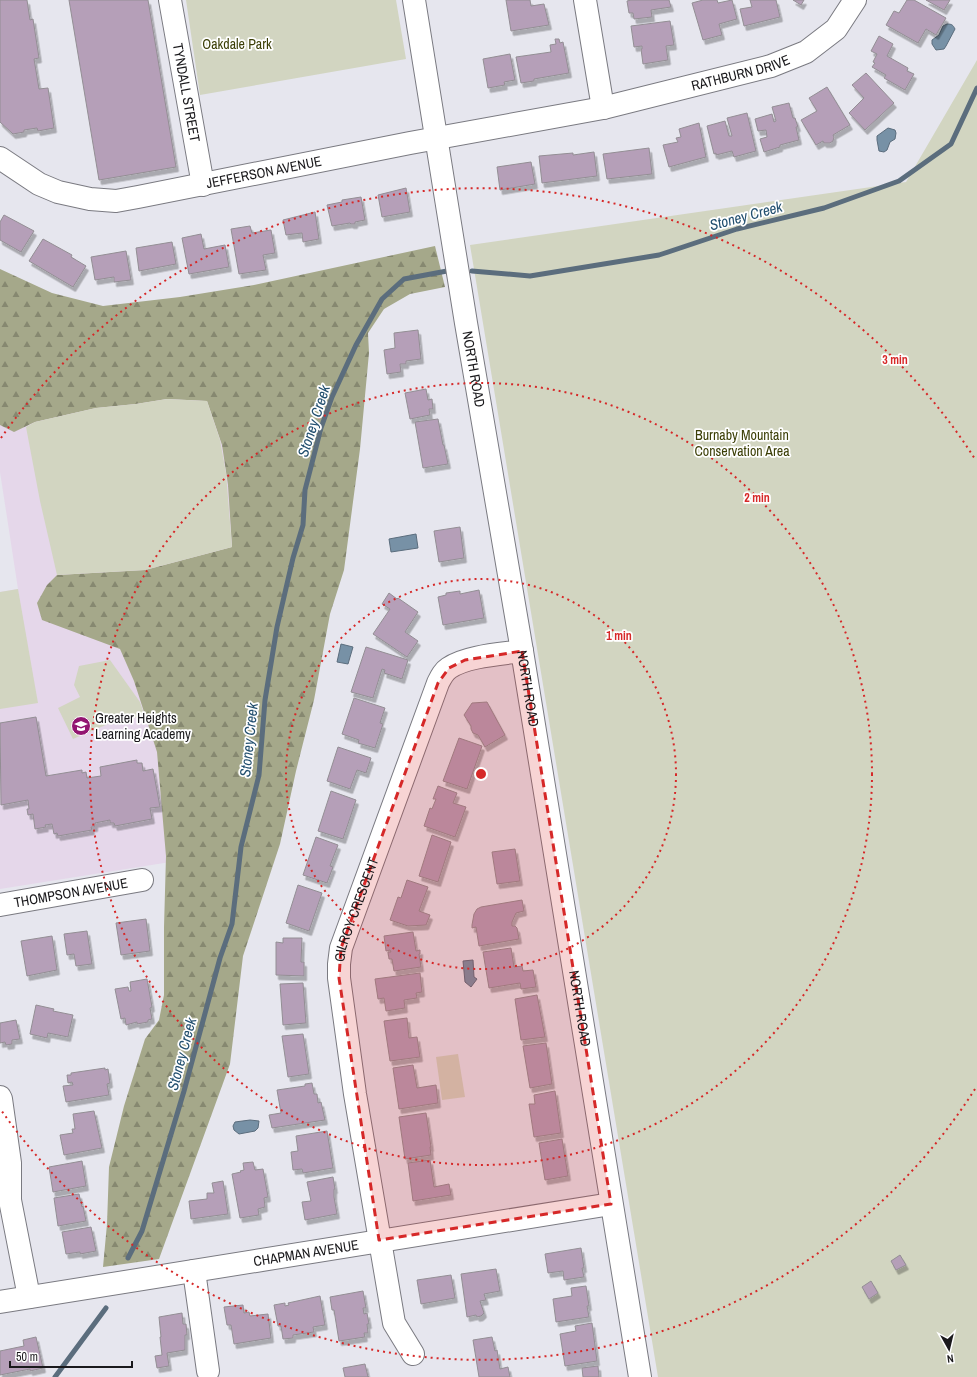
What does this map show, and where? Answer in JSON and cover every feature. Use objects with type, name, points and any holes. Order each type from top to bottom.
[{"type":"street","name":"TYNDALL STREET","points":[[170,0],[203,185]]},
{"type":"street","name":"NORTH ROAD","points":[[414,0],[640,1377]]},
{"type":"street","points":[[585,0],[603,108]]},
{"type":"street","name":"RATHBURN DRIVE","points":[[437,138],[603,108],[771,66],[806,52],[836,29],[855,0]]},
{"type":"street","name":"JEFFERSON AVENUE","points":[[0,158],[39,184],[58,192],[90,199],[116,201],[437,138]]},
{"type":"street","name":"GILROY CRESCENT","points":[[413,1354],[394,1322],[379,1240],[355,1094],[339,978],[341,948],[442,673],[465,660],[522,651]]},
{"type":"street","name":"THOMPSON AVENUE","points":[[0,905],[142,880]]},
{"type":"street","points":[[1,1098],[10,1163],[10,1200],[29,1297]]},
{"type":"street","name":"CHAPMAN AVENUE","points":[[0,1302],[611,1204]]},
{"type":"street","points":[[194,1271],[208,1371]]},
{"type":"highlighted area","points":[[522,651],[611,1204],[379,1240],[339,978],[341,948],[438,683],[449,668],[465,660]]},
{"type":"shaded area","name":"Greater Heights Learning Academy","points":[[233,359],[265,567],[183,860],[0,889],[0,592],[18,589],[0,472],[0,396]]},
{"type":"green space","name":"Oakdale Park","points":[[186,0],[396,0],[406,59],[200,95]]},
{"type":"green space","name":"Burnaby Mountain Conservation Area","points":[[977,60],[977,1377],[658,1377],[470,245],[906,182]]},
{"type":"green space","points":[[435,246],[445,287],[410,294],[384,309],[368,333],[369,353],[360,449],[344,570],[330,614],[314,700],[296,771],[280,844],[243,956],[230,1064],[159,1259],[103,1267],[107,1224],[109,1167],[124,1106],[145,1039],[159,1020],[164,995],[166,856],[157,752],[134,681],[120,649],[42,620],[37,603],[47,585],[57,575],[145,570],[232,547],[228,485],[222,445],[207,401],[167,399],[96,408],[35,422],[14,432],[0,425],[0,269],[52,293],[103,306],[180,297],[254,285]]},
{"type":"green space","points":[[167,399],[207,401],[220,440],[226,473],[232,547],[145,570],[57,575],[40,501],[26,427],[35,422],[96,408]]},
{"type":"green space","points":[[18,589],[38,703],[0,709],[0,592]]},
{"type":"green space","points":[[110,660],[140,702],[145,716],[115,721],[73,739],[58,708],[80,697],[74,685],[79,666]]},
{"type":"green space","points":[[458,1054],[465,1097],[442,1100],[436,1057]]},
{"type":"water","points":[[947,24],[952,25],[955,29],[944,49],[936,50],[932,44],[932,40],[939,35],[943,26]]},
{"type":"water","points":[[888,128],[895,130],[895,139],[890,142],[887,150],[884,152],[879,151],[877,136]]},
{"type":"water","points":[[416,534],[418,548],[391,552],[389,539]]},
{"type":"water","points":[[341,644],[353,647],[348,664],[337,662]]},
{"type":"water","points":[[473,960],[474,977],[477,979],[471,987],[465,982],[463,961]]},
{"type":"water","points":[[250,1120],[259,1121],[258,1128],[255,1131],[239,1134],[234,1130],[233,1126],[235,1122]]},
{"type":"building","points":[[0,0],[27,0],[30,20],[33,19],[39,58],[34,59],[39,89],[48,88],[54,128],[38,131],[37,128],[24,130],[24,132],[13,134],[0,122]]},
{"type":"building","points":[[69,0],[148,0],[176,167],[99,180]]},
{"type":"building","points":[[506,0],[530,0],[531,6],[544,4],[549,25],[511,31]]},
{"type":"building","points":[[669,0],[671,7],[651,10],[652,17],[634,19],[633,13],[629,13],[627,1]]},
{"type":"building","points":[[703,0],[717,0],[718,3],[732,0],[737,19],[719,24],[722,35],[703,40],[692,3]]},
{"type":"building","points":[[750,0],[776,0],[780,17],[744,26],[740,9],[752,7]]},
{"type":"building","points":[[793,0],[804,0],[801,5]]},
{"type":"building","points":[[907,0],[914,0],[946,18],[936,35],[926,29],[918,43],[886,25],[894,11],[899,13]]},
{"type":"building","points":[[926,0],[950,0],[944,10]]},
{"type":"building","points":[[670,21],[674,45],[666,46],[668,60],[643,64],[642,46],[634,47],[631,26]]},
{"type":"building","points":[[879,36],[893,44],[887,56],[908,68],[907,71],[914,74],[905,90],[884,78],[886,75],[872,67],[875,63],[873,62],[877,54],[871,51]]},
{"type":"building","points":[[555,39],[559,39],[560,43],[563,42],[569,73],[534,79],[534,81],[521,83],[516,57],[551,52],[550,45],[556,44]]},
{"type":"building","points":[[510,54],[515,80],[504,82],[505,85],[488,88],[483,59]]},
{"type":"building","points":[[866,73],[894,103],[865,130],[849,113],[864,98],[852,85]]},
{"type":"building","points":[[827,87],[850,125],[833,135],[833,141],[830,143],[824,143],[823,141],[816,145],[801,120],[817,111],[809,98]]},
{"type":"building","points":[[789,103],[793,118],[795,118],[798,127],[796,127],[799,140],[780,145],[780,147],[764,152],[760,139],[767,137],[766,130],[758,131],[755,119],[772,114],[774,122],[776,121],[772,107]]},
{"type":"building","points":[[747,113],[756,151],[734,157],[732,151],[716,155],[716,153],[714,154],[707,126],[725,121],[729,136],[732,136],[727,118]]},
{"type":"building","points":[[699,123],[706,157],[669,167],[663,145],[678,142],[676,138],[681,137],[679,129]]},
{"type":"building","points":[[649,148],[652,174],[607,179],[603,154]]},
{"type":"building","points":[[594,152],[597,176],[542,183],[539,156],[573,153],[573,155]]},
{"type":"building","points":[[531,162],[535,184],[500,190],[497,167]]},
{"type":"building","points":[[406,188],[410,212],[382,217],[378,195]]},
{"type":"building","points":[[361,197],[365,220],[355,222],[355,224],[350,223],[332,226],[327,205],[342,202],[342,200]]},
{"type":"building","points":[[315,212],[319,239],[303,242],[302,233],[286,235],[283,220]]},
{"type":"building","points":[[4,215],[34,231],[21,252],[0,240],[0,222]]},
{"type":"building","points":[[250,226],[252,233],[271,230],[275,253],[263,255],[266,270],[239,274],[231,229]]},
{"type":"building","points":[[201,234],[204,249],[225,245],[229,267],[189,274],[182,238]]},
{"type":"building","points":[[43,239],[72,255],[71,257],[86,266],[73,287],[29,261]]},
{"type":"building","points":[[172,242],[176,264],[139,271],[136,248]]},
{"type":"building","points":[[126,251],[131,280],[114,282],[114,277],[95,280],[91,257]]},
{"type":"building","points":[[418,330],[421,359],[406,361],[406,364],[400,364],[401,372],[387,374],[384,350],[395,348],[394,333]]},
{"type":"building","points":[[426,389],[428,400],[432,399],[433,409],[429,409],[430,415],[410,419],[405,393]]},
{"type":"building","points":[[438,419],[448,464],[423,468],[415,422]]},
{"type":"building","points":[[460,527],[464,558],[439,562],[434,531]]},
{"type":"building","points":[[479,590],[484,618],[443,625],[438,597],[446,595],[446,593],[460,591],[460,594]]},
{"type":"building","points":[[389,593],[418,612],[405,632],[418,641],[407,657],[373,634],[390,609],[382,604]]},
{"type":"building","points":[[366,647],[408,660],[402,679],[384,673],[385,670],[382,669],[373,698],[351,692]]},
{"type":"building","points":[[354,698],[385,708],[380,723],[383,724],[375,748],[358,743],[359,740],[342,734]]},
{"type":"building","points":[[487,702],[505,735],[485,747],[478,735],[473,733],[471,726],[464,715],[472,703]]},
{"type":"building","points":[[36,717],[46,776],[82,770],[82,773],[86,772],[87,778],[101,776],[100,767],[137,760],[137,763],[142,763],[143,771],[153,769],[160,807],[150,808],[152,819],[115,826],[114,823],[110,823],[110,820],[95,823],[95,827],[91,827],[92,830],[58,836],[57,833],[54,834],[52,824],[35,829],[33,814],[28,815],[28,800],[1,805],[0,723]]},
{"type":"building","points":[[459,738],[482,746],[467,789],[443,781]]},
{"type":"building","points":[[338,747],[371,758],[366,773],[357,770],[350,789],[327,781]]},
{"type":"building","points":[[438,786],[457,793],[453,803],[466,807],[455,837],[424,826],[430,808],[432,809],[436,799],[433,799]]},
{"type":"building","points":[[331,791],[356,800],[343,839],[318,831]]},
{"type":"building","points":[[432,835],[451,842],[438,882],[419,876]]},
{"type":"building","points":[[316,837],[338,845],[330,866],[333,867],[327,883],[303,875]]},
{"type":"building","points":[[515,849],[520,881],[497,884],[492,852]]},
{"type":"building","points":[[407,880],[428,887],[419,911],[430,915],[426,925],[408,926],[390,920],[398,897],[401,898]]},
{"type":"building","points":[[298,885],[322,893],[309,931],[286,923]]},
{"type":"building","points":[[522,900],[524,911],[516,913],[512,922],[512,926],[517,928],[519,939],[479,946],[476,927],[472,928],[474,914],[477,909]]},
{"type":"building","points":[[146,919],[150,951],[121,955],[116,923]]},
{"type":"building","points":[[87,931],[92,964],[76,966],[74,954],[67,955],[64,934]]},
{"type":"building","points":[[413,932],[416,951],[420,950],[419,954],[421,967],[394,971],[392,959],[389,959],[388,952],[391,952],[390,950],[386,951],[384,936]]},
{"type":"building","points":[[52,936],[57,970],[27,976],[21,941]]},
{"type":"building","points":[[283,938],[302,938],[301,962],[304,962],[304,976],[276,975],[276,942],[283,943]]},
{"type":"building","points":[[511,948],[514,967],[522,966],[523,971],[533,970],[536,987],[521,989],[520,983],[489,988],[483,952]]},
{"type":"building","points":[[420,973],[422,992],[416,993],[417,998],[404,1000],[405,1008],[386,1011],[384,998],[378,999],[375,979]]},
{"type":"building","points":[[147,979],[152,1007],[150,1008],[152,1019],[148,1020],[148,1022],[137,1024],[137,1022],[126,1025],[125,1018],[121,1019],[115,989],[128,987],[129,991],[131,991],[130,982]]},
{"type":"building","points":[[303,983],[306,1023],[283,1025],[280,984]]},
{"type":"building","points":[[537,995],[545,1037],[521,1040],[515,999]]},
{"type":"building","points":[[36,1005],[54,1009],[53,1011],[73,1015],[68,1037],[48,1033],[47,1038],[30,1034]]},
{"type":"building","points":[[407,1018],[409,1038],[417,1037],[420,1057],[390,1061],[384,1021]]},
{"type":"building","points":[[16,1020],[20,1039],[12,1040],[12,1044],[6,1045],[5,1042],[0,1043],[0,1023]]},
{"type":"building","points":[[303,1034],[309,1074],[288,1077],[282,1036]]},
{"type":"building","points":[[546,1043],[552,1084],[530,1088],[523,1046]]},
{"type":"building","points":[[413,1065],[417,1088],[436,1085],[438,1103],[399,1109],[393,1068]]},
{"type":"building","points":[[105,1068],[105,1070],[108,1069],[110,1083],[107,1084],[109,1095],[66,1102],[63,1086],[73,1085],[72,1082],[68,1083],[67,1075],[71,1075],[71,1073]]},
{"type":"building","points":[[312,1083],[314,1094],[317,1094],[318,1103],[321,1102],[325,1120],[272,1128],[269,1115],[281,1113],[277,1090],[305,1086],[305,1084]]},
{"type":"building","points":[[555,1091],[561,1133],[534,1137],[529,1104],[535,1104],[534,1095]]},
{"type":"building","points":[[94,1111],[102,1148],[64,1155],[60,1135],[73,1133],[72,1129],[75,1129],[73,1114]]},
{"type":"building","points":[[426,1113],[431,1155],[405,1159],[399,1117]]},
{"type":"building","points":[[327,1131],[333,1168],[303,1173],[302,1169],[293,1170],[291,1152],[298,1151],[296,1136]]},
{"type":"building","points":[[562,1139],[568,1176],[545,1180],[539,1143]]},
{"type":"building","points":[[430,1160],[434,1187],[449,1184],[451,1195],[413,1201],[408,1163]]},
{"type":"building","points":[[82,1161],[86,1186],[53,1192],[49,1167]]},
{"type":"building","points":[[253,1162],[255,1170],[263,1169],[268,1197],[264,1198],[265,1207],[258,1209],[259,1215],[240,1218],[232,1174],[244,1170],[243,1163]]},
{"type":"building","points":[[333,1177],[337,1214],[305,1220],[302,1202],[311,1201],[307,1182]]},
{"type":"building","points":[[223,1181],[228,1214],[191,1219],[189,1201],[207,1199],[207,1193],[214,1193],[212,1183]]},
{"type":"building","points":[[79,1194],[86,1221],[58,1226],[54,1198]]},
{"type":"building","points":[[91,1227],[96,1251],[80,1254],[80,1252],[66,1254],[62,1232]]},
{"type":"building","points":[[581,1248],[584,1277],[564,1280],[563,1271],[548,1273],[545,1254]]},
{"type":"building","points":[[900,1255],[906,1265],[896,1270],[891,1261]]},
{"type":"building","points":[[496,1269],[500,1291],[484,1294],[486,1300],[480,1301],[484,1313],[481,1316],[477,1317],[476,1315],[467,1317],[461,1274]]},
{"type":"building","points":[[451,1275],[455,1298],[421,1304],[417,1280]]},
{"type":"building","points":[[871,1281],[878,1293],[869,1299],[862,1287]]},
{"type":"building","points":[[586,1286],[589,1317],[556,1322],[553,1299],[572,1296],[571,1288]]},
{"type":"building","points":[[363,1291],[366,1308],[363,1308],[364,1314],[367,1313],[369,1324],[367,1324],[368,1333],[364,1333],[365,1337],[339,1341],[334,1310],[332,1310],[330,1297]]},
{"type":"building","points":[[320,1296],[325,1325],[313,1327],[314,1332],[293,1335],[293,1338],[283,1339],[281,1326],[278,1326],[274,1305],[285,1303],[285,1306],[289,1305],[288,1303]]},
{"type":"building","points":[[243,1305],[244,1313],[249,1312],[250,1316],[268,1314],[271,1338],[234,1344],[231,1325],[227,1325],[224,1307]]},
{"type":"building","points":[[182,1313],[183,1324],[186,1324],[187,1335],[185,1335],[185,1350],[167,1353],[169,1366],[157,1368],[155,1356],[162,1355],[159,1317]]},
{"type":"building","points":[[592,1323],[597,1361],[565,1366],[560,1334],[576,1331],[575,1326]]},
{"type":"building","points":[[36,1337],[43,1368],[0,1375],[0,1351],[24,1346],[23,1340]]},
{"type":"building","points":[[492,1337],[495,1351],[497,1350],[500,1369],[508,1367],[510,1377],[479,1377],[473,1340]]},
{"type":"building","points":[[365,1364],[368,1377],[345,1377],[343,1368]]},
{"type":"building","points":[[598,1366],[599,1377],[583,1377],[582,1368]]},
{"type":"waterway","name":"Stoney Creek","points":[[472,271],[530,276],[659,255],[737,229],[824,208],[899,181],[951,144],[977,88]]},
{"type":"waterway","name":"Stoney Creek","points":[[128,1258],[142,1231],[184,1091],[220,958],[232,924],[241,847],[259,775],[265,700],[277,627],[293,558],[303,525],[305,490],[321,428],[332,397],[356,345],[382,299],[404,279],[447,271]]},
{"type":"waterway","name":"Stoney Creek","points":[[55,1377],[106,1308]]},
{"type":"place","name":"Greater Heights Learning Academy","points":[[81,726]]}]
